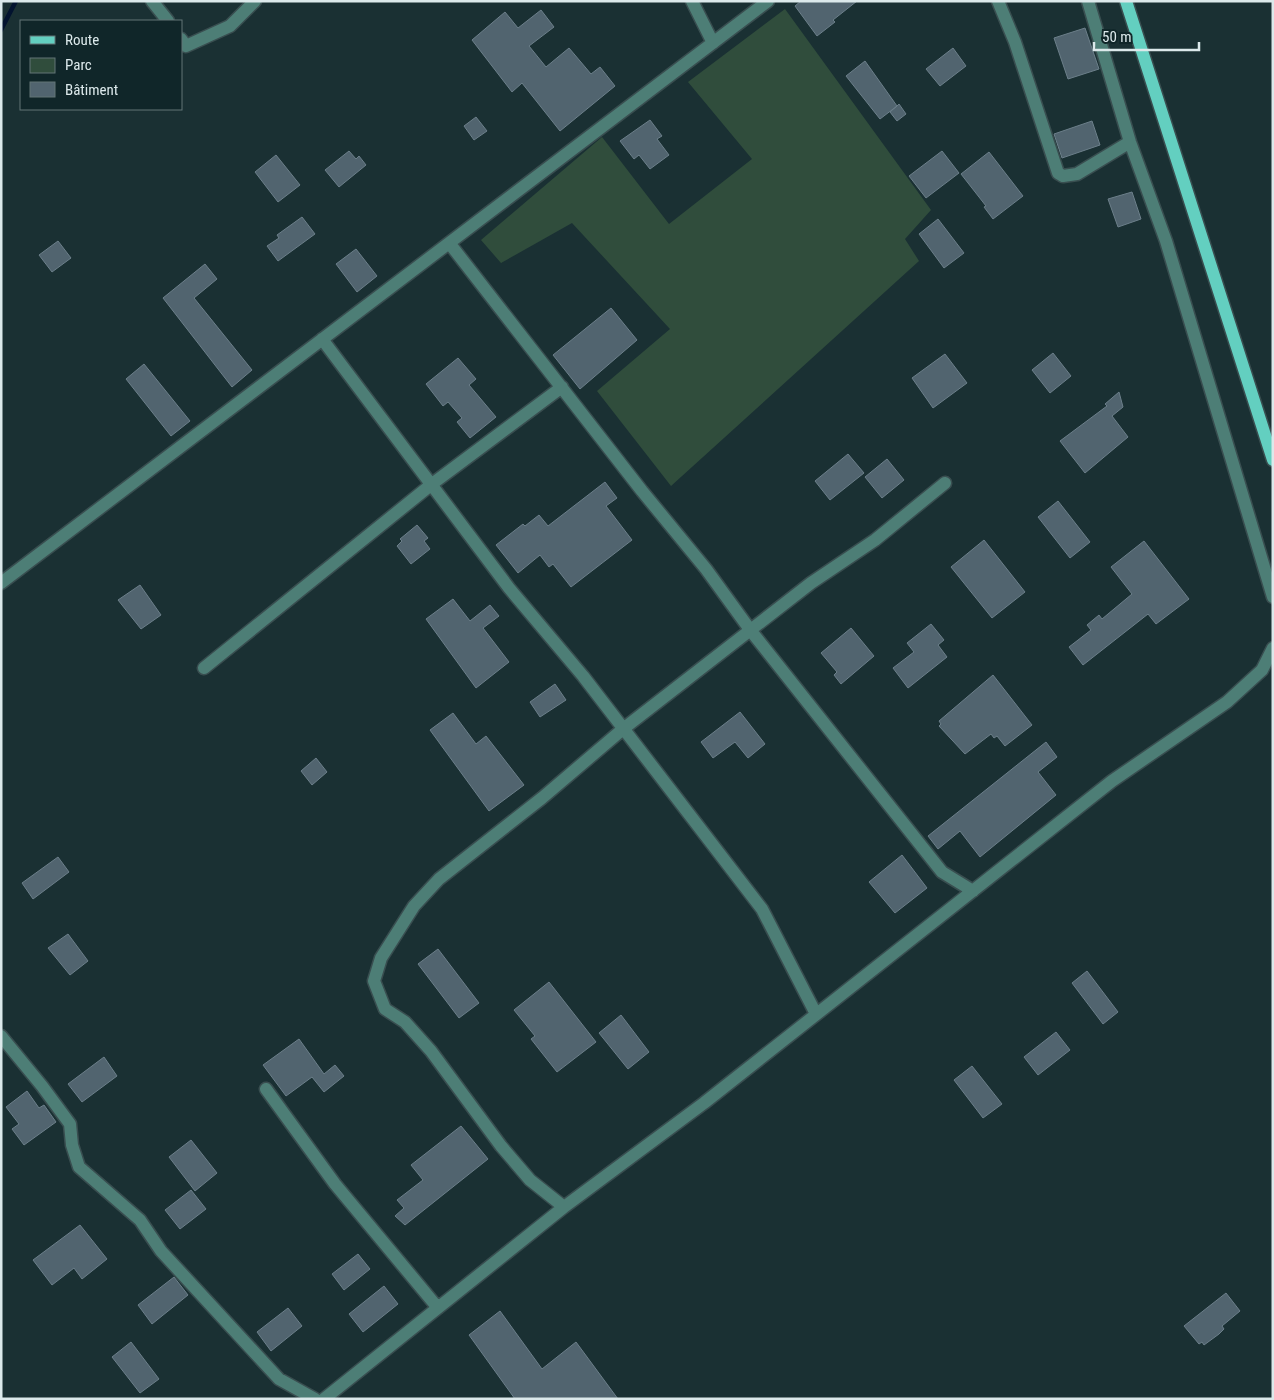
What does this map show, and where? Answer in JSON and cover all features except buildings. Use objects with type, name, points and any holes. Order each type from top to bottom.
[{"type":"main road","points":[[1126,1],[1273,460]]},
{"type":"street","points":[[152,1],[167,20]]},
{"type":"street","points":[[182,40],[186,46],[230,26],[255,1]]},
{"type":"street","points":[[692,1],[713,43]]},
{"type":"street","points":[[1,583],[768,1]]},
{"type":"street","points":[[998,1],[1015,42],[1058,172],[1064,176],[1076,174],[1130,142]]},
{"type":"street","points":[[1088,1],[1130,142],[1166,241],[1273,597]]},
{"type":"street","points":[[450,244],[642,491],[706,569],[751,631],[942,872],[973,891]]},
{"type":"street","points":[[322,339],[509,588],[623,728],[762,909],[816,1014]]},
{"type":"street","points":[[204,668],[432,484],[562,387]]},
{"type":"street","points":[[564,1208],[530,1180],[502,1146],[431,1050],[405,1022],[385,1009],[374,981],[380,958],[414,906],[440,879],[542,798],[623,728],[811,584],[875,540],[945,483]]},
{"type":"street","points":[[324,1399],[564,1208],[704,1103],[1112,781],[1227,702],[1262,670],[1273,648]]},
{"type":"street","points":[[1,1036],[70,1124],[72,1145],[79,1167],[140,1220],[161,1251],[279,1379],[315,1399]]},
{"type":"street","points":[[266,1089],[335,1184],[438,1308]]},
{"type":"green space","points":[[785,9],[931,210],[905,239],[919,261],[671,486],[597,391],[670,329],[572,223],[501,263],[481,240],[602,137],[669,224],[752,159],[688,82]]},
{"type":"waterway","points":[[1,30],[16,1]]}]
